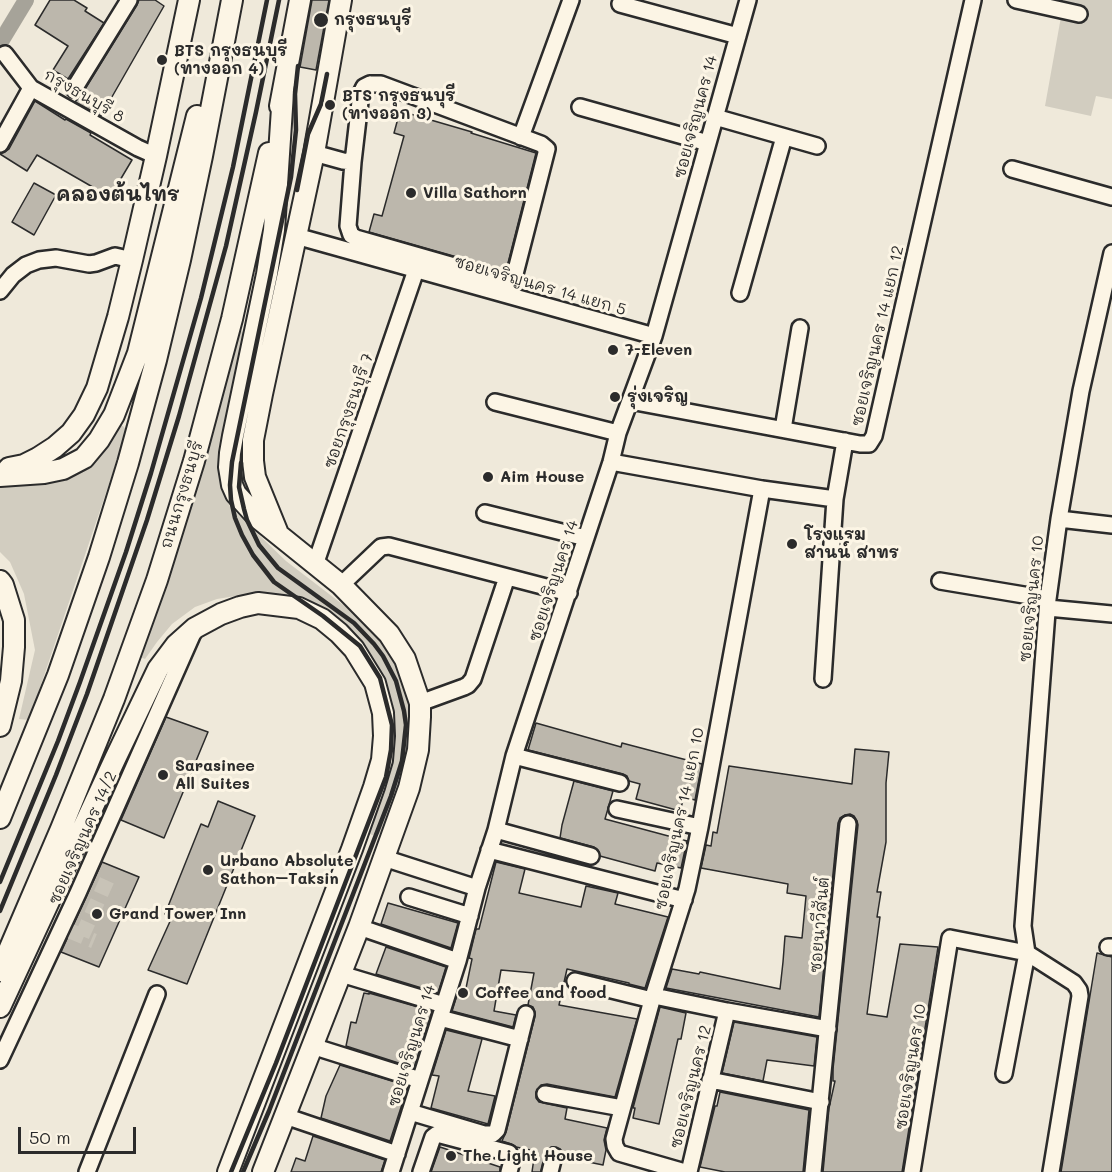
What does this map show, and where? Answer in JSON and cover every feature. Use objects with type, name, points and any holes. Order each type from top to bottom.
[{"type":"main road","points":[[0,469],[24,465],[55,447],[71,433],[84,415],[97,388],[132,260],[189,0]]},
{"type":"main road","points":[[0,476],[63,470],[84,458],[99,440],[114,415],[138,353],[226,0]]},
{"type":"main road","points":[[0,819],[58,675],[122,484],[156,360],[180,260],[232,0]]},
{"type":"main road","name":"ถนนกรุงธนบุรี","points":[[0,971],[114,699],[156,580],[194,461],[231,319],[283,93],[300,0]]},
{"type":"main road","points":[[279,536],[255,477],[252,461],[253,440],[314,153],[341,0]]},
{"type":"main road","points":[[262,1172],[359,927],[409,788],[418,750],[420,717],[420,703],[405,659],[389,634],[341,585],[251,511],[236,494],[232,485],[230,453],[274,230],[283,93]]},
{"type":"main road","points":[[0,581],[14,620],[10,681],[2,720]]},
{"type":"main road","points":[[0,1007],[158,669],[176,645],[195,628],[221,614],[258,603],[299,608],[322,619],[354,649],[375,683],[383,713],[382,760],[352,849],[228,1172]]},
{"type":"main road","points":[[352,849],[384,858]]},
{"type":"street","points":[[74,89],[129,0]]},
{"type":"street","points":[[521,137],[571,0]]},
{"type":"street","name":"ซอยเจริญนคร 14","points":[[391,1172],[458,961],[477,888],[496,830],[514,756],[569,593],[618,433],[654,336],[748,0]]},
{"type":"street","name":"ซอยเจริญนคร 14 แยก 12","points":[[630,401],[869,444],[874,436],[973,0]]},
{"type":"street","points":[[1016,0],[1079,14]]},
{"type":"street","points":[[620,4],[738,36]]},
{"type":"street","name":"กรุงธนบุรี 8","points":[[5,54],[31,88],[156,156]]},
{"type":"street","points":[[370,84],[381,84],[541,144],[548,151],[509,289],[352,236],[348,226],[353,162],[361,93],[364,87],[370,84]]},
{"type":"street","points":[[0,144],[31,88]]},
{"type":"street","points":[[580,107],[708,143]]},
{"type":"street","points":[[715,117],[817,146]]},
{"type":"street","points":[[740,292],[784,137]]},
{"type":"street","points":[[314,153],[353,162]]},
{"type":"street","points":[[1012,169],[1112,197]]},
{"type":"street","name":"ซอยเจริญนคร 14 แยก 5","points":[[296,237],[416,270],[509,289],[654,336]]},
{"type":"street","name":"ซอยเจริญนคร 10","points":[[1004,1074],[1027,953],[1023,926],[1048,604],[1059,519],[1081,391],[1112,253]]},
{"type":"street","points":[[0,291],[13,275],[26,265],[39,260],[56,258],[89,264],[115,256],[132,260]]},
{"type":"street","name":"ซอยกรุงธนบุรี 7","points":[[315,565],[416,270]]},
{"type":"street","points":[[783,429],[800,328]]},
{"type":"street","points":[[495,402],[618,433]]},
{"type":"street","points":[[823,679],[835,499],[844,441]]},
{"type":"street","points":[[611,462],[762,489],[835,499]]},
{"type":"street","name":"ซอยเจริญนคร 14 แยก 10","points":[[687,1172],[620,1153],[615,1146],[614,1139],[653,998],[684,900],[700,827],[762,489]]},
{"type":"street","points":[[485,513],[586,538]]},
{"type":"street","points":[[1059,519],[1112,525]]},
{"type":"street","points":[[341,585],[381,547],[389,546],[569,593]]},
{"type":"street","points":[[420,703],[464,687],[473,679],[507,577]]},
{"type":"street","points":[[940,580],[1048,604],[1112,614]]},
{"type":"street","name":"ซอยเจริญนคร 14/2","points":[[0,1060],[66,930],[195,628]]},
{"type":"street","points":[[514,756],[620,783]]},
{"type":"street","points":[[617,809],[700,827]]},
{"type":"street","name":"ซอยนาวีสันต์","points":[[813,1172],[848,824]]},
{"type":"street","points":[[496,830],[591,856]]},
{"type":"street","points":[[489,850],[684,900]]},
{"type":"street","points":[[384,858],[477,888]]},
{"type":"street","points":[[409,897],[470,916]]},
{"type":"street","points":[[359,927],[458,961]]},
{"type":"street","name":"ซอยเจริญนคร 10","points":[[912,1172],[950,938],[1027,953],[1074,982],[1079,990],[1080,996],[1051,1172]]},
{"type":"street","points":[[341,974],[520,1039]]},
{"type":"street","points":[[575,981],[653,998],[828,1029]]},
{"type":"street","points":[[87,1172],[156,994]]},
{"type":"street","name":"ซอยเจริญนคร 12","points":[[687,1172],[728,1011]]},
{"type":"street","points":[[410,1112],[484,1134],[493,1134],[497,1130],[526,1014]]},
{"type":"street","points":[[312,1046],[420,1080]]},
{"type":"street","points":[[710,1080],[821,1102]]},
{"type":"street","points":[[545,1094],[622,1108]]},
{"type":"street","points":[[285,1116],[397,1154]]},
{"type":"street","points":[[421,1172],[433,1137],[437,1134],[508,1153],[512,1161],[509,1172]]},
{"type":"street","points":[[550,1172],[554,1156]]},
{"type":"shaded area","points":[[1064,0],[1112,0],[1112,99],[1096,96],[1091,116],[1045,106]]},
{"type":"shaded area","points":[[242,331],[244,334],[235,379],[223,477],[224,492],[230,507],[286,561],[359,617],[382,640],[396,662],[407,697],[411,725],[410,755],[384,829],[379,834],[368,833],[385,772],[376,676],[298,604],[274,594],[254,593],[217,599],[195,607],[172,624],[145,659],[140,657],[234,346],[239,332]]},
{"type":"shaded area","points":[[114,425],[123,426],[127,431],[29,720],[19,719],[35,650],[24,594],[10,562],[0,552],[0,481],[64,475]]},
{"type":"building","points":[[50,0],[74,0],[87,8],[85,11],[104,23],[68,79],[53,70],[68,46],[35,25]]},
{"type":"building","points":[[139,0],[155,0],[164,6],[101,116],[75,102]]},
{"type":"building","points":[[312,0],[329,0],[316,70],[300,67]]},
{"type":"building","points":[[35,101],[132,160],[110,197],[37,155],[27,171],[0,154],[9,149]]},
{"type":"building","points":[[400,111],[536,153],[506,271],[369,232],[374,214],[382,216],[404,136],[394,133]]},
{"type":"building","points":[[34,183],[56,195],[34,235],[12,222]]},
{"type":"building","name":"Sarasinee All Suites","points":[[166,717],[208,732],[164,838],[121,820]]},
{"type":"building","points":[[536,723],[621,747],[622,743],[702,764],[695,800],[684,797],[680,811],[636,799],[640,784],[629,781],[623,774],[528,750]]},
{"type":"building","points":[[855,749],[889,752],[886,783],[886,842],[877,892],[881,892],[877,917],[880,917],[867,1014],[887,1017],[900,944],[938,947],[902,1172],[823,1172],[829,1108],[835,1081],[833,1081],[833,1069],[858,825],[854,816],[845,815],[838,823],[819,1017],[666,988],[672,969],[699,974],[700,972],[780,989],[785,936],[802,938],[806,896],[787,893],[788,884],[701,868],[706,845],[711,846],[713,832],[717,833],[729,766],[852,784]]},
{"type":"building","points":[[574,781],[613,791],[605,819],[687,841],[681,868],[657,863],[655,871],[600,856],[594,847],[560,838]]},
{"type":"building","name":"Urbano Absolute Sathon–Taksin","points":[[218,801],[255,816],[187,984],[148,970],[172,917],[165,914],[201,824],[208,827]]},
{"type":"building","name":"Grand Tower Inn","points":[[102,862],[139,877],[99,967],[61,952]]},
{"type":"building","points":[[496,862],[525,869],[519,893],[581,907],[586,886],[618,893],[615,904],[668,917],[645,988],[567,969],[559,1005],[637,1019],[615,1097],[547,1084],[541,1085],[536,1092],[539,1102],[567,1108],[565,1119],[607,1128],[603,1165],[564,1157],[560,1149],[552,1147],[545,1153],[541,1172],[532,1172],[535,1151],[502,1141],[535,1016],[533,1007],[528,1005],[534,973],[501,970],[494,1011],[516,1015],[513,1027],[452,1011],[458,992],[465,993],[472,959],[469,958]]},
{"type":"building","points":[[388,903],[458,923],[451,948],[381,924]]},
{"type":"building","points":[[386,947],[446,967],[438,993],[376,974]]},
{"type":"building","points":[[1097,953],[1112,957],[1112,1172],[1061,1172]]},
{"type":"building","points":[[364,993],[432,1011],[414,1068],[346,1046],[351,1022],[356,1023]]},
{"type":"building","points":[[660,1007],[686,1013],[659,1124],[633,1118],[635,1108],[633,1108]]},
{"type":"building","points":[[734,1022],[817,1037],[814,1066],[767,1060],[763,1081],[722,1073]]},
{"type":"building","points":[[446,1030],[482,1039],[468,1091],[495,1096],[488,1124],[431,1108],[439,1076],[432,1075]]},
{"type":"building","points":[[340,1065],[408,1086],[390,1141],[321,1118],[326,1096]]},
{"type":"building","points":[[720,1092],[809,1110],[803,1172],[725,1172],[700,1167]]},
{"type":"building","points":[[313,1136],[385,1160],[381,1172],[291,1172],[296,1158],[305,1161]]},
{"type":"building","name":"The Light House","points":[[440,1147],[500,1167],[500,1172],[431,1172]]},
{"type":"waterway","name":"คลองต้นไทร","points":[[0,43],[26,0]]},
{"type":"tunnel","points":[[82,936],[108,878]]},
{"type":"tunnel","points":[[70,931],[94,941]]},
{"type":"railway","points":[[0,882],[80,682],[151,473],[201,298],[233,167],[267,0]]},
{"type":"railway","points":[[0,911],[87,694],[147,520],[179,416],[226,246],[279,0]]},
{"type":"railway","points":[[231,1172],[276,1063],[386,777],[391,750],[392,725],[380,678],[360,646],[323,616],[274,582],[253,555],[242,535],[231,500],[232,462],[291,177],[296,130],[295,94],[298,66]]},
{"type":"railway","points":[[297,190],[308,134],[321,104],[327,74]]},
{"type":"railway","points":[[241,463],[239,487],[247,520],[259,545],[278,568],[354,623],[374,644],[396,681],[406,725],[402,761],[391,796],[269,1111],[243,1172]]},
{"type":"place","name":"กรุงธนบุรี","points":[[321,20]]},
{"type":"place","name":"BTS กรุงธนบุรี (ทางออก 4)","points":[[162,60]]},
{"type":"place","name":"BTS กรุงธนบุรี (ทางออก 3)","points":[[330,105]]},
{"type":"place","name":"Villa Sathorn","points":[[411,193]]},
{"type":"place","name":"7-Eleven","points":[[613,350]]},
{"type":"place","name":"รุ่งเจริญ","points":[[615,397]]},
{"type":"place","name":"Aim House","points":[[488,477]]},
{"type":"place","name":"โรงแรม สานน์ สาทร","points":[[792,544]]},
{"type":"place","name":"Sarasinee All Suites","points":[[163,775]]},
{"type":"place","name":"Urbano Absolute Sathon–Taksin","points":[[208,870]]},
{"type":"place","name":"Grand Tower Inn","points":[[97,914]]},
{"type":"place","name":"Coffee and food","points":[[463,993]]},
{"type":"place","name":"The Light House","points":[[451,1156]]},
{"type":"district","name":"คลองต้นไทร","points":[[118,195]]}]
